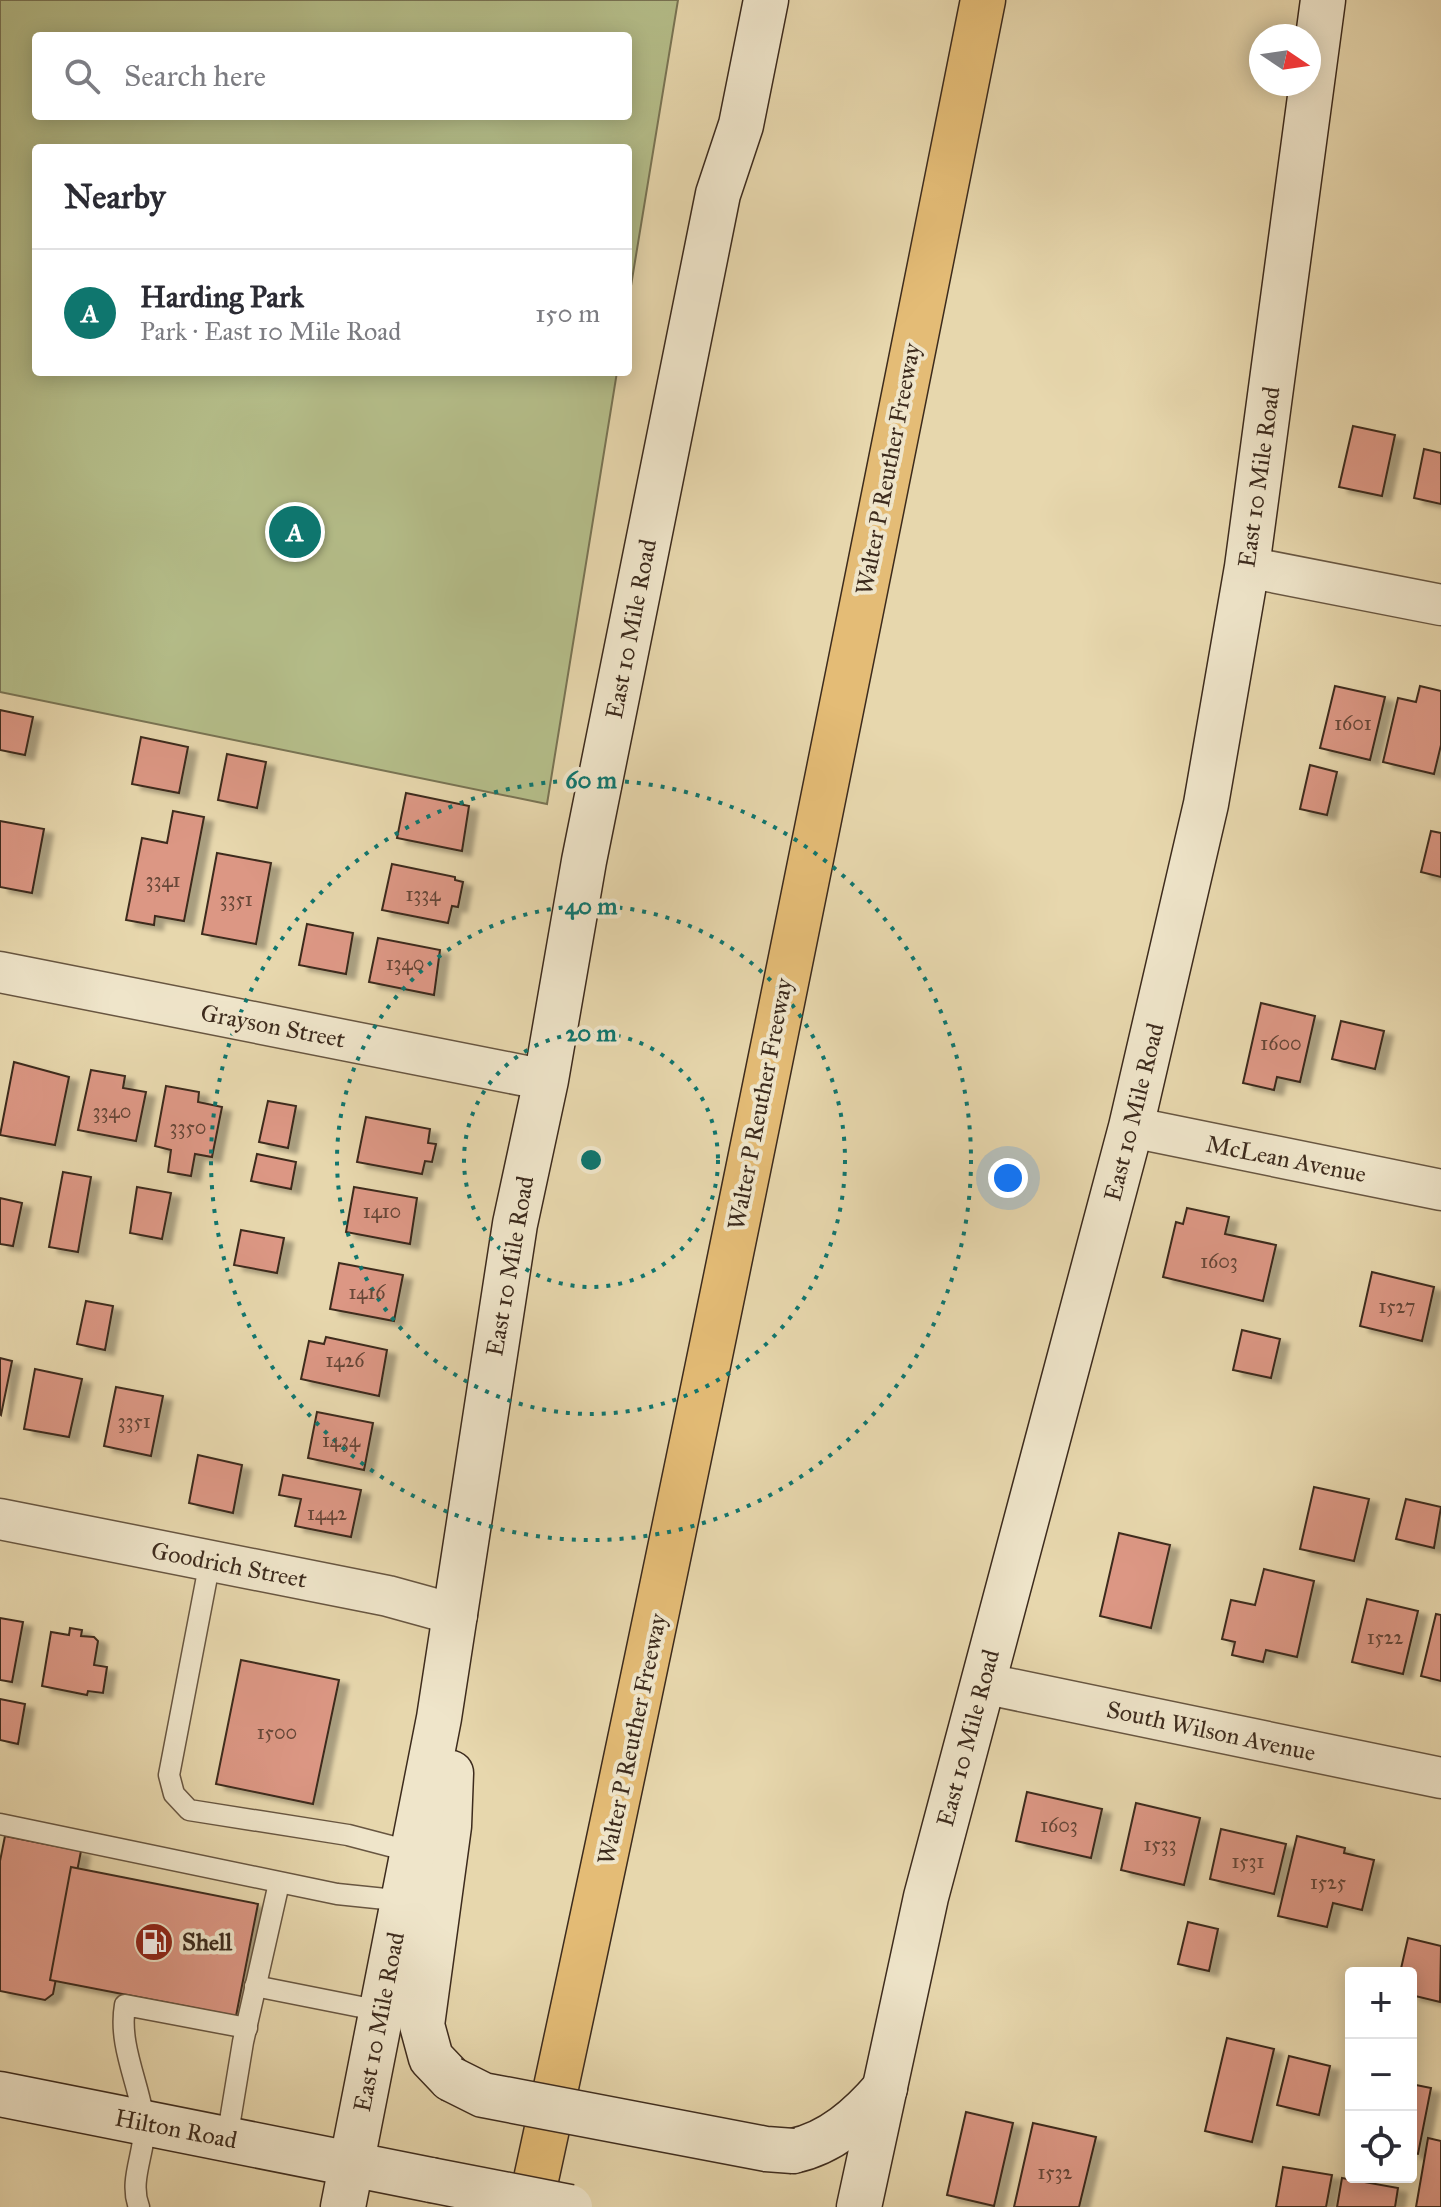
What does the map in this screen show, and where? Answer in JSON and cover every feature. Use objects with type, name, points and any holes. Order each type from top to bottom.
[{"type":"highway","name":"Walter P Reuther Freeway","points":[[530,2207],[604,1874],[704,1392],[983,0]]},
{"type":"main road","name":"East 10 Mile Road","points":[[343,2207],[381,2011],[420,1904],[413,1852],[457,1615],[515,1224],[546,1080],[584,861],[715,210],[741,125],[766,0]]},
{"type":"main road","name":"East 10 Mile Road","points":[[859,2207],[926,1897],[1131,1127],[1206,804],[1247,567],[1323,0]]},
{"type":"main road","points":[[457,1615],[449,1826],[420,1904],[422,2025],[431,2058],[451,2079],[483,2095],[766,2149],[793,2151],[807,2148],[839,2131],[864,2112],[885,2088]]},
{"type":"main road","name":"Hilton Road","points":[[0,2094],[570,2207]]},
{"type":"street","points":[[1247,567],[1441,605]]},
{"type":"street","name":"Grayson Street","points":[[0,972],[546,1080]]},
{"type":"street","name":"McLean Avenue","points":[[1131,1127],[1441,1190]]},
{"type":"street","name":"Goodrich Street","points":[[0,1519],[388,1596],[457,1615]]},
{"type":"street","name":"South Wilson Avenue","points":[[982,1683],[1441,1778]]},
{"type":"lane","points":[[210,1561],[169,1775],[174,1794],[189,1810],[348,1835],[413,1852]]},
{"type":"lane","points":[[0,1824],[279,1883],[420,1904]]},
{"type":"lane","points":[[227,2139],[255,1986],[279,1883]]},
{"type":"lane","points":[[255,1986],[381,2011]]},
{"type":"lane","points":[[139,2207],[134,2195],[144,2123],[132,2080],[122,2018],[125,2005],[247,2028]]},
{"type":"green space","points":[[0,0],[678,0],[632,280],[632,144],[32,144],[32,376],[616,376],[547,804],[0,692]]},
{"type":"building","points":[[1353,426],[1395,435],[1382,496],[1339,487]]},
{"type":"building","points":[[1424,449],[1441,453],[1441,504],[1414,498]]},
{"type":"building","points":[[1335,686],[1385,697],[1370,760],[1320,748]]},
{"type":"building","points":[[1420,686],[1441,691],[1441,745],[1434,774],[1383,762],[1398,698],[1416,702]]},
{"type":"building","points":[[0,710],[33,717],[25,755],[0,750]]},
{"type":"building","points":[[141,737],[188,747],[179,793],[132,784]]},
{"type":"building","points":[[227,754],[266,762],[257,808],[218,800]]},
{"type":"building","points":[[1310,765],[1337,772],[1327,815],[1300,809]]},
{"type":"building","points":[[406,793],[469,806],[462,851],[397,838]]},
{"type":"building","points":[[173,811],[204,817],[184,921],[155,916],[154,925],[126,920],[142,838],[167,843]]},
{"type":"building","points":[[0,821],[44,829],[32,893],[0,887]]},
{"type":"building","points":[[1431,831],[1441,833],[1441,877],[1421,872]]},
{"type":"building","points":[[217,853],[271,863],[256,944],[202,934]]},
{"type":"building","points":[[392,864],[455,877],[455,880],[463,882],[458,907],[452,906],[448,923],[382,910]]},
{"type":"building","points":[[307,924],[353,933],[346,974],[299,965]]},
{"type":"building","points":[[378,938],[440,950],[434,995],[369,982]]},
{"type":"building","points":[[1261,1003],[1315,1016],[1300,1082],[1277,1077],[1274,1090],[1243,1083]]},
{"type":"building","points":[[1341,1021],[1384,1031],[1375,1069],[1332,1059]]},
{"type":"building","points":[[14,1062],[69,1077],[55,1145],[0,1135]]},
{"type":"building","points":[[91,1070],[125,1076],[123,1088],[146,1092],[136,1141],[78,1130]]},
{"type":"building","points":[[166,1086],[199,1092],[198,1102],[222,1107],[212,1157],[195,1154],[191,1176],[168,1172],[171,1150],[155,1146]]},
{"type":"building","points":[[268,1101],[296,1106],[288,1148],[259,1142]]},
{"type":"building","points":[[366,1117],[430,1129],[428,1143],[436,1144],[432,1162],[425,1161],[422,1174],[357,1162]]},
{"type":"building","points":[[257,1154],[296,1162],[291,1189],[251,1181]]},
{"type":"building","points":[[63,1172],[91,1177],[78,1252],[49,1247]]},
{"type":"building","points":[[137,1187],[171,1193],[162,1239],[130,1233]]},
{"type":"building","points":[[354,1187],[417,1198],[410,1244],[346,1232]]},
{"type":"building","points":[[0,1198],[22,1203],[13,1246],[0,1244]]},
{"type":"building","points":[[1187,1208],[1229,1217],[1225,1234],[1276,1245],[1263,1301],[1163,1277],[1176,1222],[1183,1224]]},
{"type":"building","points":[[241,1230],[284,1238],[277,1273],[234,1265]]},
{"type":"building","points":[[339,1263],[403,1275],[394,1321],[330,1309]]},
{"type":"building","points":[[1372,1272],[1434,1287],[1422,1341],[1360,1326]]},
{"type":"building","points":[[86,1301],[113,1306],[105,1350],[77,1344]]},
{"type":"building","points":[[1242,1330],[1280,1339],[1271,1378],[1233,1370]]},
{"type":"building","points":[[326,1337],[387,1350],[379,1396],[301,1379],[309,1341],[324,1344]]},
{"type":"building","points":[[0,1358],[12,1361],[1,1415],[0,1414]]},
{"type":"building","points":[[35,1369],[82,1379],[69,1437],[24,1429]]},
{"type":"building","points":[[116,1387],[163,1396],[151,1456],[104,1446]]},
{"type":"building","points":[[317,1412],[373,1423],[364,1470],[308,1458]]},
{"type":"building","points":[[198,1455],[242,1465],[233,1513],[189,1503]]},
{"type":"building","points":[[283,1475],[361,1490],[351,1537],[295,1526],[301,1499],[279,1495]]},
{"type":"building","points":[[1314,1487],[1369,1499],[1354,1561],[1300,1549]]},
{"type":"building","points":[[1406,1499],[1441,1507],[1434,1548],[1396,1539]]},
{"type":"building","points":[[1119,1533],[1170,1545],[1151,1628],[1100,1616]]},
{"type":"building","points":[[1264,1569],[1314,1581],[1297,1657],[1266,1650],[1263,1662],[1232,1655],[1235,1642],[1222,1639],[1231,1600],[1255,1605]]},
{"type":"building","points":[[1367,1599],[1418,1611],[1403,1674],[1352,1662]]},
{"type":"building","points":[[1436,1614],[1441,1615],[1441,1681],[1421,1676]]},
{"type":"building","points":[[0,1618],[23,1622],[12,1682],[0,1680]]},
{"type":"building","points":[[70,1628],[82,1630],[81,1636],[94,1637],[98,1641],[94,1665],[107,1667],[103,1693],[88,1691],[87,1695],[42,1686],[51,1632],[69,1635]]},
{"type":"building","points":[[241,1660],[339,1680],[313,1804],[216,1784]]},
{"type":"building","points":[[0,1699],[25,1704],[18,1744],[0,1740]]},
{"type":"building","points":[[1027,1792],[1102,1809],[1091,1858],[1016,1841]]},
{"type":"building","points":[[1136,1803],[1200,1818],[1184,1885],[1121,1870]]},
{"type":"building","points":[[1221,1829],[1286,1844],[1274,1894],[1210,1879]]},
{"type":"building","points":[[5,1836],[81,1851],[53,1994],[45,2000],[0,1991],[0,1861]]},
{"type":"building","points":[[1297,1836],[1345,1848],[1344,1853],[1374,1860],[1362,1910],[1333,1903],[1327,1927],[1278,1916]]},
{"type":"building","name":"Shell","points":[[71,1867],[258,1904],[236,2016],[50,1980]]},
{"type":"building","points":[[1188,1922],[1218,1929],[1209,1971],[1178,1964]]},
{"type":"building","points":[[1408,1938],[1441,1946],[1440,2002],[1417,1996],[1417,1967],[1401,1967]]},
{"type":"building","points":[[1227,2038],[1274,2049],[1252,2142],[1205,2131]]},
{"type":"building","points":[[1289,2056],[1330,2066],[1319,2115],[1277,2105]]},
{"type":"building","points":[[1417,2085],[1431,2088],[1417,2154]]},
{"type":"building","points":[[966,2112],[1013,2123],[994,2206],[947,2195]]},
{"type":"building","points":[[1033,2123],[1096,2137],[1079,2207],[1014,2207]]},
{"type":"building","points":[[1428,2138],[1441,2141],[1441,2207],[1416,2207]]},
{"type":"building","points":[[1283,2167],[1332,2175],[1326,2207],[1276,2207]]},
{"type":"building","points":[[1342,2178],[1345,2183],[1398,2188],[1395,2207],[1337,2207]]},
{"type":"place","name":"Harding Park","points":[[295,532]]},
{"type":"place","name":"Shell","points":[[154,1942]]}]
